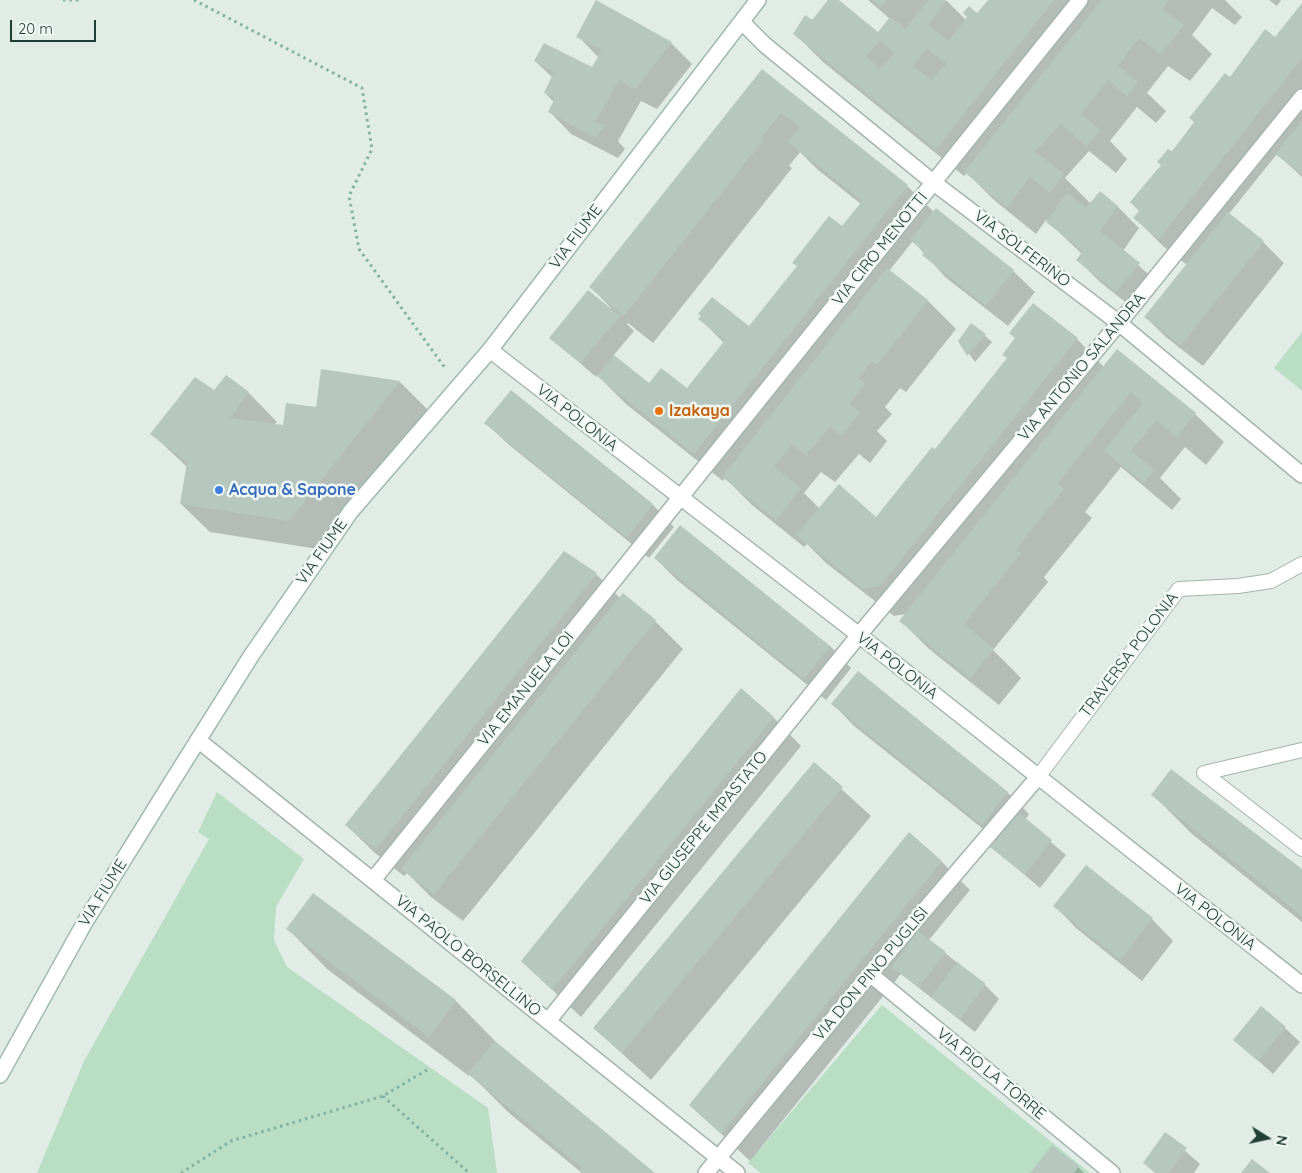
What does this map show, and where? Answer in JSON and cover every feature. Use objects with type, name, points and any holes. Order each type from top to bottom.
[{"type":"street","name":"VIA FIUME","points":[[0,1075],[85,922],[251,656],[350,511],[490,350],[758,0]]},
{"type":"street","name":"VIA CIRO MENOTTI","points":[[680,497],[1080,0]]},
{"type":"street","name":"VIA SOLFERINO","points":[[742,22],[765,45],[934,183],[1119,323],[1302,475]]},
{"type":"street","name":"VIA ANTONIO SALANDRA","points":[[859,635],[1119,323],[1302,97]]},
{"type":"street","name":"VIA POLONIA","points":[[490,350],[859,635],[1302,985]]},
{"type":"street","name":"VIA EMANUELA LOI","points":[[373,880],[680,497]]},
{"type":"street","name":"VIA GIUSEPPE IMPASTATO","points":[[548,1021],[859,635]]},
{"type":"street","name":"VIA PAOLO BORSELLINO","points":[[198,740],[737,1173]]},
{"type":"street","name":"VIA DON PINO PUGLISI","points":[[706,1173],[870,974],[1038,777]]},
{"type":"street","name":"VIA PIO LA TORRE","points":[[870,974],[1112,1173]]},
{"type":"lane","name":"TRAVERSA POLONIA","points":[[1038,777],[1179,588],[1238,586],[1271,581],[1302,564]]},
{"type":"lane","points":[[1302,750],[1204,774],[1302,849]]},
{"type":"path","points":[[63,0],[81,0]]},
{"type":"path","points":[[194,0],[362,88],[372,149],[349,196],[359,249],[458,386]]},
{"type":"path","points":[[181,1173],[231,1141],[383,1096],[430,1068]]},
{"type":"path","points":[[383,1096],[469,1173]]},
{"type":"green space","points":[[1302,332],[1302,391],[1274,368]]},
{"type":"green space","points":[[217,792],[304,859],[276,907],[274,940],[287,967],[488,1108],[497,1173],[37,1173],[84,1061],[209,839],[198,832]]},
{"type":"green space","points":[[882,1005],[1090,1173],[761,1173],[748,1163]]},
{"type":"building","points":[[596,0],[672,42],[635,89],[619,80],[595,122],[605,126],[596,138],[548,112],[555,98],[544,93],[554,72],[534,61],[544,43],[592,67],[602,50],[576,37]]},
{"type":"building","points":[[828,0],[839,0],[878,32],[890,17],[906,29],[928,0],[946,0],[928,25],[949,41],[967,17],[963,13],[969,6],[977,13],[988,0],[1054,0],[936,149],[793,34],[805,15],[812,20]],"holes":[[[880,40],[895,53],[880,69],[866,57]],[[927,49],[947,64],[931,80],[912,66]]]},
{"type":"building","points":[[872,0],[886,0],[881,7]]},
{"type":"building","points":[[1102,0],[1169,0],[1162,10],[1184,25],[1161,54],[1139,38],[1118,66],[1138,82],[1127,96],[1108,80],[1081,114],[1100,130],[1087,146],[1060,124],[1035,152],[1064,174],[1050,192],[1030,177],[1007,207],[964,172]]},
{"type":"building","points":[[1302,3],[1302,58],[1159,239],[1133,218],[1139,211],[1130,202],[1161,165],[1157,162],[1168,149],[1172,151],[1195,121],[1189,118],[1225,73],[1230,77],[1265,29],[1275,37]]},
{"type":"building","points":[[762,69],[908,185],[694,454],[597,376],[614,355],[649,383],[661,368],[687,388],[725,340],[698,319],[701,316],[698,314],[712,297],[749,326],[797,266],[792,263],[829,216],[842,226],[862,201],[788,142],[800,127],[781,113],[762,137],[764,139],[624,316],[589,287]]},
{"type":"building","points":[[1302,121],[1302,174],[1275,154]]},
{"type":"building","points":[[1100,191],[1118,206],[1100,231],[1140,263],[1116,292],[1076,260],[1083,251],[1046,222],[1067,193],[1086,208]]},
{"type":"building","points":[[936,208],[1014,270],[986,306],[922,255],[925,252],[910,240]]},
{"type":"building","points":[[1228,212],[1264,241],[1181,345],[1144,317]]},
{"type":"building","points":[[887,268],[928,300],[877,365],[871,361],[858,379],[865,384],[849,404],[860,412],[842,436],[830,426],[806,455],[792,444],[774,467],[801,488],[776,520],[722,477]]},
{"type":"building","points":[[588,290],[620,316],[580,363],[549,338]]},
{"type":"building","points":[[1033,303],[1078,338],[880,586],[864,589],[796,535],[839,484],[876,517],[932,447],[935,449],[1007,358],[1002,355],[1015,338],[1009,333]]},
{"type":"building","points":[[971,323],[986,334],[967,356],[958,341]]},
{"type":"building","points":[[1117,349],[1196,413],[1177,437],[1156,420],[1131,451],[1154,470],[1144,483],[1104,451],[1143,403],[1131,392],[1057,484],[1064,489],[1016,549],[1021,553],[964,624],[994,649],[970,678],[899,621]]},
{"type":"building","points":[[321,369],[400,381],[289,521],[180,504],[187,462],[150,434],[195,377],[214,390],[226,375],[249,392],[230,418],[283,425],[286,403],[316,407]]},
{"type":"building","points":[[511,390],[653,504],[627,538],[484,423]]},
{"type":"building","points":[[680,525],[830,646],[804,679],[654,558]]},
{"type":"building","points":[[564,551],[597,573],[376,849],[345,825]]},
{"type":"building","points":[[623,593],[656,620],[434,894],[401,869]]},
{"type":"building","points":[[858,671],[1008,792],[982,825],[831,704]]},
{"type":"building","points":[[741,688],[774,717],[552,990],[521,961]]},
{"type":"building","points":[[814,762],[843,787],[622,1053],[593,1028]]},
{"type":"building","points":[[1171,769],[1302,869],[1302,916],[1151,795]]},
{"type":"building","points":[[1018,812],[1052,840],[1025,875],[990,847]]},
{"type":"building","points":[[909,832],[942,861],[721,1134],[689,1105]]},
{"type":"building","points":[[1086,865],[1153,918],[1120,960],[1053,906]]},
{"type":"building","points":[[313,893],[456,1000],[429,1037],[286,929]]},
{"type":"building","points":[[918,931],[946,952],[919,987],[892,967]]},
{"type":"building","points":[[957,962],[986,984],[960,1019],[931,997]]},
{"type":"building","points":[[1261,1006],[1286,1027],[1258,1061],[1233,1040]]},
{"type":"building","points":[[495,1041],[655,1173],[581,1173],[580,1166],[468,1074]]},
{"type":"building","points":[[1165,1132],[1187,1148],[1168,1173],[1156,1173],[1143,1163]]},
{"type":"building","points":[[1052,1145],[1079,1166],[1074,1173],[1030,1173]]},
{"type":"building","points":[[1252,1159],[1270,1173],[1241,1173]]},
{"type":"place","name":"Izakaya","points":[[659,411]]},
{"type":"place","name":"Acqua & Sapone","points":[[219,490]]}]
